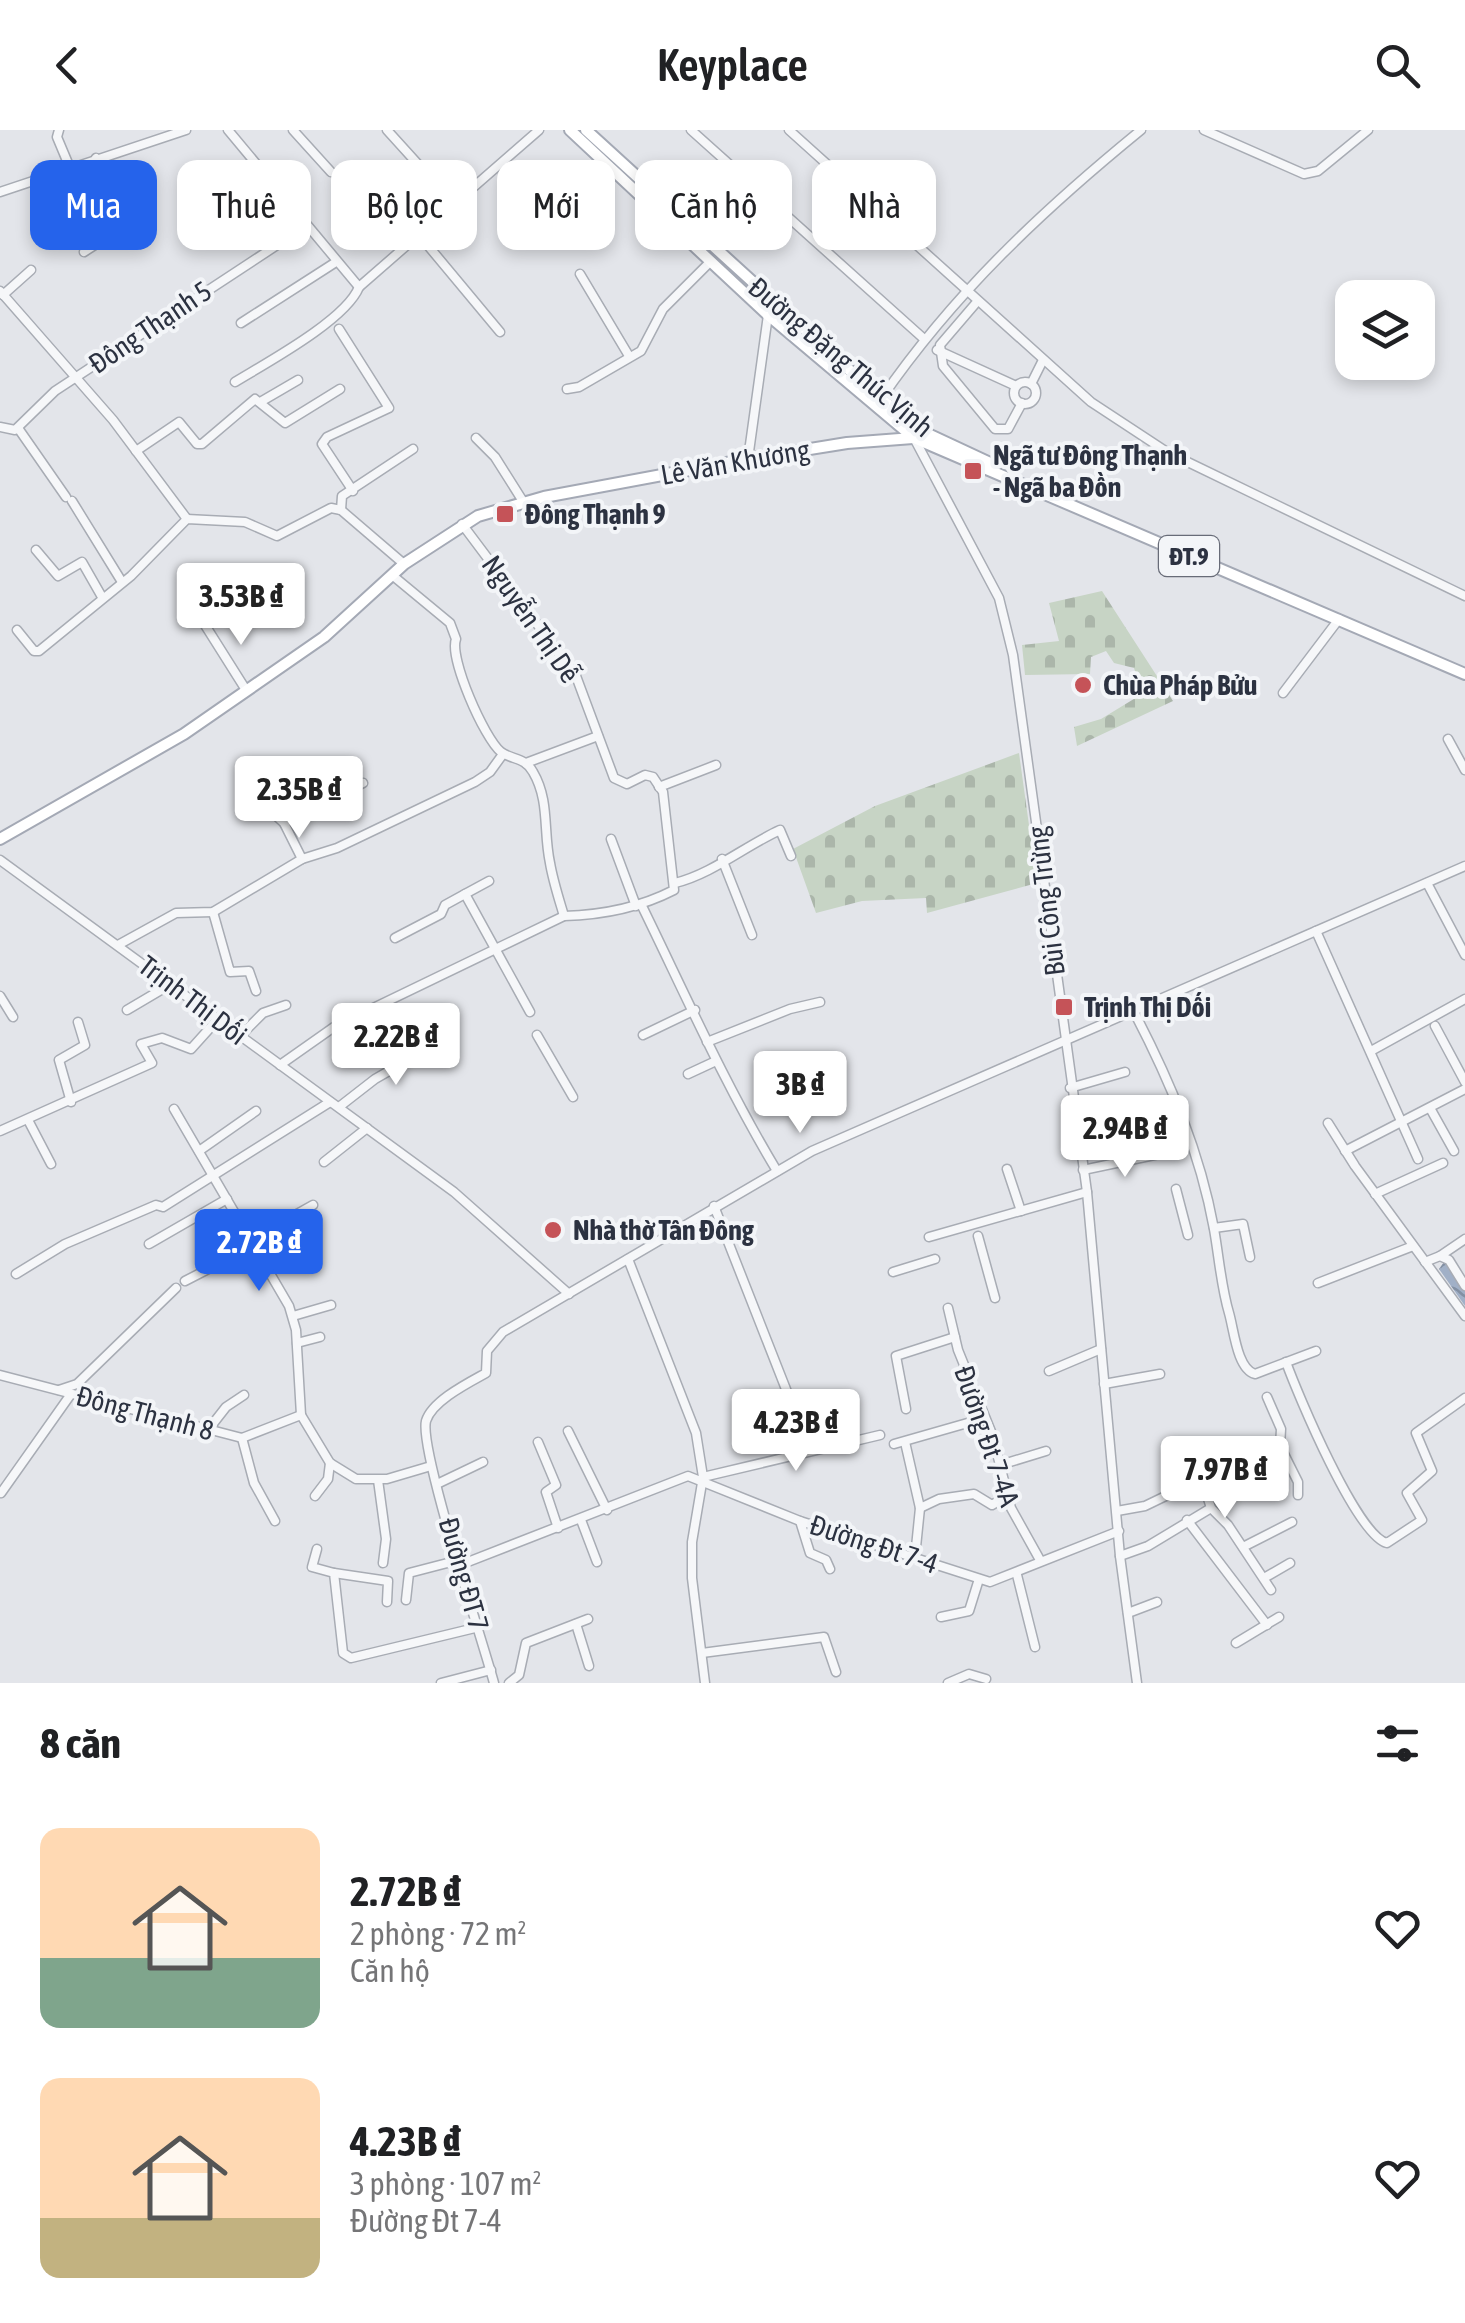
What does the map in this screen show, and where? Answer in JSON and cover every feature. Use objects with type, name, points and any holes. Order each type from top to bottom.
[{"type":"main road","name":"Đường Đặng Thúc Vịnh","points":[[570,130],[768,314],[918,434],[1465,670]]},
{"type":"main road","name":"Đường Đặng Thúc Vịnh","points":[[586,130],[635,175]]},
{"type":"main road","name":"Đường Đặng Thúc Vịnh","points":[[717,250],[918,434],[1465,670]]},
{"type":"main road","name":"Lê Văn Khương","points":[[0,839],[146,758],[324,637],[404,564],[462,524],[524,503],[748,459],[918,434]]},
{"type":"street","points":[[59,130],[57,138],[67,160]]},
{"type":"street","points":[[91,160],[186,130]]},
{"type":"street","points":[[228,130],[252,160]]},
{"type":"street","points":[[293,130],[331,172]]},
{"type":"street","points":[[387,130],[414,160]]},
{"type":"street","points":[[477,184],[539,130]]},
{"type":"street","points":[[692,130],[728,160]]},
{"type":"street","points":[[790,130],[976,303],[1091,402],[1167,452],[1465,596]]},
{"type":"street","points":[[881,398],[922,338],[964,292],[1047,207],[1141,130]]},
{"type":"street","points":[[1204,130],[1304,174],[1318,170],[1368,130]]},
{"type":"street","points":[[0,192],[30,183]]},
{"type":"street","points":[[792,218],[922,338]]},
{"type":"street","points":[[311,232],[359,287]]},
{"type":"street","name":"Đông Thạnh 5","points":[[18,428],[55,390],[266,250]]},
{"type":"street","points":[[235,382],[307,338],[403,250]]},
{"type":"street","points":[[432,250],[500,332]]},
{"type":"street","points":[[242,322],[336,262]]},
{"type":"street","points":[[567,389],[578,387],[640,351],[663,310],[711,262]]},
{"type":"street","points":[[0,306],[4,296],[31,270]]},
{"type":"street","points":[[580,274],[629,356]]},
{"type":"street","points":[[4,296],[136,451],[187,519]]},
{"type":"street","points":[[937,350],[976,303]]},
{"type":"street","points":[[748,459],[768,314]]},
{"type":"street","points":[[340,329],[389,408],[327,436],[322,444],[353,491]]},
{"type":"street","points":[[937,350],[1016,386],[1031,384]]},
{"type":"street","points":[[937,350],[942,366],[992,427],[1008,429],[1022,403],[1034,399],[1031,384],[1043,360]]},
{"type":"street","points":[[262,401],[298,380]]},
{"type":"street","points":[[1016,386],[1014,396],[1022,403]]},
{"type":"street","points":[[136,451],[179,422],[202,444],[256,399],[285,423],[340,390]]},
{"type":"street","points":[[0,427],[18,428],[122,582]]},
{"type":"street","name":"Bùi Công Trừng","points":[[918,434],[999,598],[1007,624],[1086,1192],[1120,1556],[1137,1683]]},
{"type":"street","points":[[476,438],[495,458],[524,503]]},
{"type":"street","points":[[340,510],[342,496],[414,449]]},
{"type":"street","points":[[187,519],[245,522],[277,536],[331,508],[340,510],[404,564]]},
{"type":"street","points":[[17,630],[39,651],[175,536],[187,519]]},
{"type":"street","name":"Nguyễn Thị Dễ","points":[[462,524],[576,676],[619,784],[645,775],[653,777],[659,787]]},
{"type":"street","points":[[36,550],[58,576],[82,562],[102,597]]},
{"type":"street","points":[[392,576],[450,623],[456,639],[452,651],[455,666],[504,754],[526,763],[546,802],[550,863],[564,916]]},
{"type":"street","points":[[1283,694],[1340,619]]},
{"type":"street","points":[[205,626],[246,690]]},
{"type":"street","points":[[526,763],[598,736]]},
{"type":"street","points":[[1448,738],[1465,770]]},
{"type":"street","points":[[118,945],[176,913],[213,912],[302,859],[337,848],[475,782],[490,772],[504,754]]},
{"type":"street","points":[[280,1065],[334,1027],[564,916],[595,915],[638,905],[674,890],[659,787],[716,765]]},
{"type":"street","points":[[272,812],[296,796],[285,776]]},
{"type":"street","points":[[284,823],[363,783]]},
{"type":"street","points":[[254,792],[284,823],[302,859]]},
{"type":"street","points":[[675,883],[698,878],[722,858],[780,830],[791,856]]},
{"type":"street","points":[[611,839],[638,905],[776,1171]]},
{"type":"street","points":[[722,858],[752,935]]},
{"type":"street","name":"Trịnh Thị Dối","points":[[0,860],[454,1192],[569,1294]]},
{"type":"street","points":[[174,1109],[293,1316],[301,1415],[330,1464],[356,1480],[378,1480],[431,1466],[426,1432],[430,1414],[486,1374],[487,1351],[503,1332],[714,1206],[908,1106],[1064,1044],[1465,866]]},
{"type":"street","points":[[395,938],[489,882]]},
{"type":"street","points":[[1427,884],[1465,955]]},
{"type":"street","points":[[465,894],[530,1012]]},
{"type":"street","points":[[213,912],[230,972],[249,971],[256,991]]},
{"type":"street","points":[[1316,931],[1418,1159]]},
{"type":"street","points":[[127,1010],[171,984]]},
{"type":"street","points":[[0,996],[13,1017]]},
{"type":"street","points":[[1371,1051],[1465,998]]},
{"type":"street","points":[[707,1042],[790,1009],[820,1002]]},
{"type":"street","points":[[240,1036],[263,1013],[286,1005]]},
{"type":"street","points":[[643,1036],[695,1010]]},
{"type":"street","points":[[1134,1012],[1169,1078],[1214,1228],[1223,1293],[1244,1366],[1255,1374],[1316,1351]]},
{"type":"street","points":[[0,1131],[152,1062],[141,1044],[162,1038],[191,1049],[218,1019]]},
{"type":"street","points":[[71,1102],[58,1060],[84,1045],[78,1022]]},
{"type":"street","points":[[1345,1150],[1465,1086],[1435,1026]]},
{"type":"street","points":[[537,1036],[573,1096]]},
{"type":"street","points":[[16,1274],[100,1228],[156,1205],[163,1207],[436,1044]]},
{"type":"street","points":[[688,1074],[716,1061]]},
{"type":"street","points":[[1070,1088],[1125,1072]]},
{"type":"street","points":[[1430,1108],[1454,1151]]},
{"type":"street","points":[[199,1151],[256,1111]]},
{"type":"street","points":[[28,1120],[51,1164]]},
{"type":"street","points":[[1328,1122],[1375,1194],[1465,1316]]},
{"type":"street","points":[[324,1162],[367,1128]]},
{"type":"street","points":[[1083,1170],[1159,1154]]},
{"type":"street","points":[[1375,1194],[1443,1163]]},
{"type":"street","points":[[1007,1169],[1022,1211]]},
{"type":"street","points":[[1176,1189],[1188,1235]]},
{"type":"street","points":[[929,1237],[1086,1192]]},
{"type":"street","points":[[150,1244],[227,1198]]},
{"type":"street","points":[[186,1281],[253,1246],[256,1236],[313,1205]]},
{"type":"street","points":[[714,1206],[791,1402]]},
{"type":"street","points":[[1214,1228],[1243,1224],[1250,1258]]},
{"type":"street","points":[[978,1236],[994,1298]]},
{"type":"street","points":[[1425,1262],[1465,1239]]},
{"type":"street","points":[[1318,1283],[1413,1246]]},
{"type":"street","points":[[1440,1256],[1449,1260],[1465,1286]]},
{"type":"street","points":[[628,1259],[696,1433],[703,1479],[692,1542],[705,1683]]},
{"type":"street","points":[[893,1272],[935,1259]]},
{"type":"street","points":[[59,1390],[77,1384],[176,1288]]},
{"type":"street","points":[[293,1316],[330,1305]]},
{"type":"street","name":"Đường Đt 7-4A","points":[[948,1308],[1009,1502],[1040,1560]]},
{"type":"street","points":[[906,1409],[896,1356],[955,1337]]},
{"type":"street","points":[[297,1343],[320,1338]]},
{"type":"street","points":[[1049,1371],[1101,1349]]},
{"type":"street","points":[[1286,1362],[1316,1437],[1363,1520],[1378,1541],[1387,1544],[1422,1520],[1407,1492],[1432,1471],[1416,1433],[1465,1398]]},
{"type":"street","points":[[1104,1384],[1160,1374]]},
{"type":"street","name":"Đông Thạnh 8","points":[[0,1375],[242,1438],[301,1415]]},
{"type":"street","points":[[1,1494],[71,1394]]},
{"type":"street","points":[[208,1430],[226,1407],[244,1395]]},
{"type":"street","points":[[1268,1397],[1280,1429],[1280,1446],[1298,1482],[1298,1495]]},
{"type":"street","points":[[894,1444],[985,1418]]},
{"type":"street","points":[[568,1431],[607,1510]]},
{"type":"street","points":[[406,1600],[409,1573],[460,1562],[558,1528],[688,1476],[703,1479],[880,1435]]},
{"type":"street","points":[[242,1438],[254,1483],[275,1521]]},
{"type":"street","points":[[538,1442],[556,1485],[546,1492],[558,1528]]},
{"type":"street","points":[[905,1442],[920,1508],[915,1557]]},
{"type":"street","points":[[1117,1511],[1145,1506],[1280,1446]]},
{"type":"street","points":[[1000,1465],[1046,1451]]},
{"type":"street","points":[[437,1484],[483,1462]]},
{"type":"street","points":[[315,1496],[328,1479],[330,1464]]},
{"type":"street","name":"Đường ĐT 7","points":[[431,1466],[494,1683]]},
{"type":"street","points":[[1206,1476],[1203,1482],[1211,1508],[1271,1590]]},
{"type":"street","name":"Đường Đt 7-4","points":[[703,1479],[800,1521],[990,1582],[1017,1575],[1040,1560],[1119,1531]]},
{"type":"street","points":[[378,1480],[386,1534],[383,1563]]},
{"type":"street","points":[[920,1508],[939,1499],[974,1494],[992,1505],[1009,1502]]},
{"type":"street","points":[[1120,1556],[1148,1546],[1211,1508]]},
{"type":"street","points":[[580,1520],[596,1562]]},
{"type":"street","points":[[1187,1520],[1267,1625]]},
{"type":"street","points":[[800,1521],[810,1553],[826,1560],[830,1569]]},
{"type":"street","points":[[1243,1547],[1292,1522]]},
{"type":"street","points":[[317,1548],[312,1566],[388,1580],[387,1602]]},
{"type":"street","points":[[1264,1578],[1290,1563]]},
{"type":"street","points":[[334,1573],[343,1653],[351,1658],[479,1627]]},
{"type":"street","points":[[1017,1575],[1035,1647]]},
{"type":"street","points":[[941,1617],[968,1611],[980,1579]]},
{"type":"street","points":[[1128,1613],[1156,1602]]},
{"type":"street","points":[[1236,1643],[1279,1617]]},
{"type":"street","points":[[509,1683],[519,1676],[526,1643],[588,1619]]},
{"type":"street","points":[[576,1624],[589,1666]]},
{"type":"street","points":[[702,1653],[824,1637],[836,1672]]},
{"type":"street","points":[[441,1683],[490,1670]]},
{"type":"street","points":[[948,1683],[969,1674],[986,1679]]},
{"type":"green space","points":[[1102,591],[1173,701],[1077,746],[1074,727],[1101,719],[1142,694],[1134,668],[1114,663],[1106,651],[1091,657],[1090,674],[1025,675],[1022,645],[1059,641],[1049,603]]},
{"type":"green space","points":[[1019,753],[1037,883],[927,913],[926,898],[862,901],[816,913],[793,849],[875,806]]},
{"type":"water","points":[[1444,1262],[1465,1290],[1465,1306],[1439,1269]]},
{"type":"place","name":"Ngã tư Đông Thạnh - Ngã ba Đồn","points":[[973,471]]},
{"type":"place","name":"Đông Thạnh 9","points":[[505,514]]},
{"type":"place","name":"Chùa Pháp Bửu","points":[[1083,685]]},
{"type":"place","name":"Trịnh Thị Dối","points":[[1064,1007]]},
{"type":"place","name":"Nhà thờ Tân Đông","points":[[553,1230]]}]
